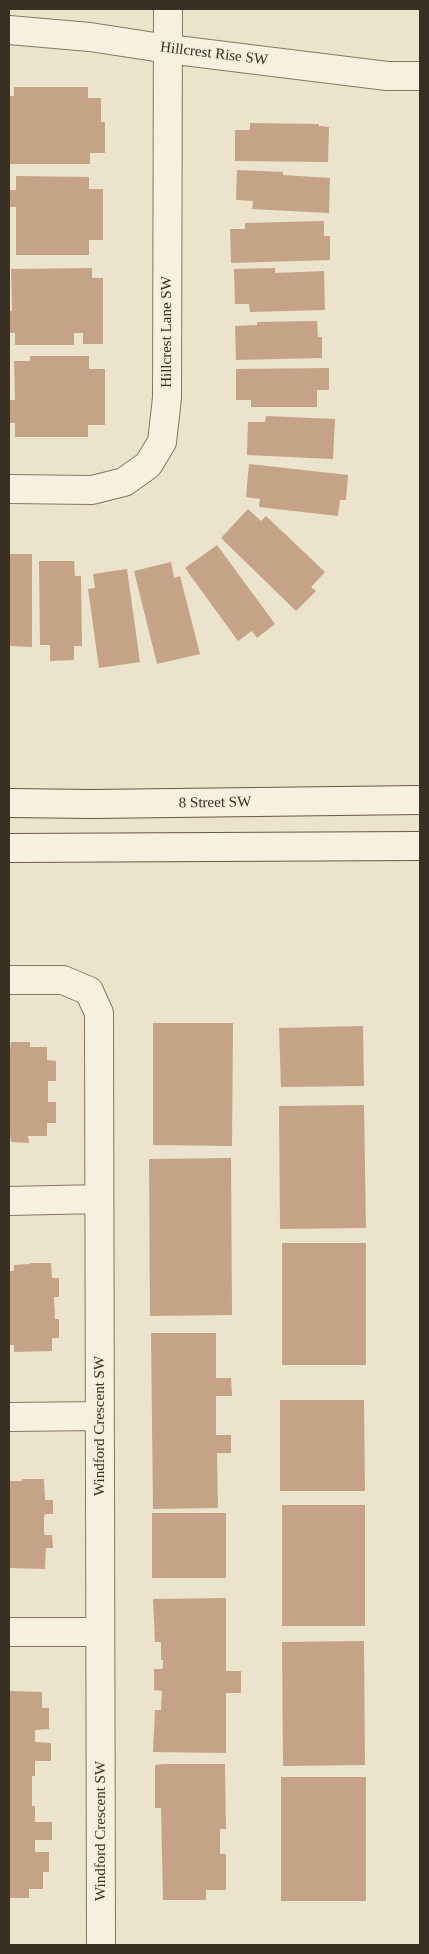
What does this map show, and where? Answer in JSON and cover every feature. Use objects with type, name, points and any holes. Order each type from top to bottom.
[{"type":"street","name":"Hillcrest Lane SW","points":[[9,490],[92,490],[124,482],[148,465],[162,442],[167,398],[168,9]]},
{"type":"street","name":"Hillcrest Rise SW","points":[[9,30],[90,37],[168,49],[386,76],[420,76]]},
{"type":"street","name":"8 Street SW","points":[[9,803],[92,804],[420,800]]},
{"type":"street","points":[[9,848],[420,846]]},
{"type":"street","name":"Windford Crescent SW","points":[[9,980],[63,980],[89,991],[99,1013],[102,1945]]},
{"type":"street","points":[[9,1201],[99,1199]]},
{"type":"street","points":[[9,1417],[100,1416]]},
{"type":"street","points":[[9,1632],[100,1632]]},
{"type":"building","points":[[14,87],[88,87],[88,98],[101,98],[101,122],[105,122],[105,153],[90,153],[90,164],[10,164],[9,96],[14,96]]},
{"type":"building","points":[[250,123],[319,124],[319,126],[329,127],[328,162],[235,161],[235,130],[250,130]]},
{"type":"building","points":[[237,170],[283,172],[283,175],[330,178],[329,213],[252,209],[253,201],[236,200]]},
{"type":"building","points":[[16,176],[89,177],[89,189],[103,189],[103,240],[89,240],[89,255],[16,255],[16,207],[9,207],[9,190],[16,190]]},
{"type":"building","points":[[324,221],[324,236],[330,236],[330,260],[231,263],[230,229],[245,229],[245,223]]},
{"type":"building","points":[[92,268],[92,278],[103,278],[103,344],[83,344],[83,333],[74,333],[74,345],[15,345],[15,333],[9,333],[9,311],[12,311],[11,269]]},
{"type":"building","points":[[275,268],[275,273],[324,271],[325,310],[250,312],[249,304],[235,304],[234,269]]},
{"type":"building","points":[[317,321],[318,337],[322,337],[322,358],[236,360],[235,326],[257,325],[257,322]]},
{"type":"building","points":[[30,356],[89,356],[89,369],[105,369],[105,425],[88,425],[88,437],[15,437],[15,423],[9,423],[9,400],[15,400],[14,361],[30,361]]},
{"type":"building","points":[[329,368],[329,390],[317,390],[317,407],[251,407],[251,400],[236,400],[236,369]]},
{"type":"building","points":[[266,416],[335,419],[333,459],[247,455],[248,422],[265,422]]},
{"type":"building","points":[[249,464],[348,475],[346,500],[340,500],[338,516],[259,507],[260,499],[246,497]]},
{"type":"building","points":[[248,509],[261,521],[266,516],[325,572],[311,587],[316,591],[296,611],[221,538]]},
{"type":"building","points":[[217,545],[275,624],[257,638],[252,631],[238,641],[185,568]]},
{"type":"building","points":[[9,554],[32,554],[32,647],[9,646]]},
{"type":"building","points":[[39,561],[74,561],[75,576],[81,576],[82,646],[74,646],[74,660],[50,661],[50,645],[40,645]]},
{"type":"building","points":[[171,562],[174,578],[180,576],[200,654],[157,664],[134,571]]},
{"type":"building","points":[[127,569],[140,662],[99,668],[88,589],[95,588],[93,574]]},
{"type":"building","points":[[153,1023],[233,1023],[232,1146],[153,1145]]},
{"type":"building","points":[[363,1026],[364,1086],[281,1087],[279,1028]]},
{"type":"building","points":[[11,1042],[30,1042],[30,1047],[47,1047],[47,1060],[56,1061],[56,1081],[48,1081],[48,1102],[56,1102],[56,1123],[47,1123],[47,1136],[28,1136],[29,1143],[11,1142],[9,1126],[9,1058]]},
{"type":"building","points":[[364,1105],[366,1228],[280,1229],[279,1106]]},
{"type":"building","points":[[231,1158],[232,1315],[150,1316],[149,1159]]},
{"type":"building","points":[[282,1243],[366,1243],[366,1365],[282,1365]]},
{"type":"building","points":[[51,1263],[52,1278],[59,1278],[59,1297],[54,1297],[55,1319],[59,1319],[59,1338],[52,1338],[52,1351],[14,1352],[14,1345],[9,1345],[9,1271],[14,1271],[14,1265]]},
{"type":"building","points":[[151,1333],[216,1333],[216,1378],[231,1378],[232,1396],[216,1396],[216,1435],[231,1435],[231,1453],[217,1453],[218,1508],[153,1509]]},
{"type":"building","points":[[280,1400],[364,1400],[365,1491],[280,1491]]},
{"type":"building","points":[[22,1479],[44,1479],[45,1500],[53,1500],[53,1514],[45,1514],[44,1517],[44,1532],[45,1535],[52,1535],[53,1548],[46,1548],[45,1569],[9,1568],[9,1481],[22,1481]]},
{"type":"building","points":[[282,1505],[365,1505],[365,1626],[282,1626]]},
{"type":"building","points":[[152,1513],[226,1513],[226,1578],[152,1578]]},
{"type":"building","points":[[226,1598],[226,1671],[241,1671],[241,1693],[226,1693],[226,1753],[153,1752],[155,1710],[161,1710],[162,1691],[154,1690],[154,1669],[162,1669],[163,1660],[161,1660],[161,1642],[155,1642],[153,1599]]},
{"type":"building","points":[[364,1641],[365,1765],[283,1766],[282,1642]]},
{"type":"building","points":[[9,1691],[42,1692],[42,1708],[49,1708],[49,1729],[35,1730],[35,1742],[51,1743],[51,1761],[35,1761],[35,1776],[32,1776],[32,1806],[35,1806],[35,1822],[52,1822],[52,1840],[35,1840],[35,1852],[49,1852],[49,1872],[43,1872],[43,1889],[29,1889],[29,1898],[9,1898]]},
{"type":"building","points":[[225,1764],[226,1829],[220,1829],[220,1854],[226,1854],[226,1890],[206,1890],[206,1900],[163,1900],[161,1808],[155,1808],[155,1765]]},
{"type":"building","points":[[281,1777],[366,1777],[366,1901],[281,1901]]}]
